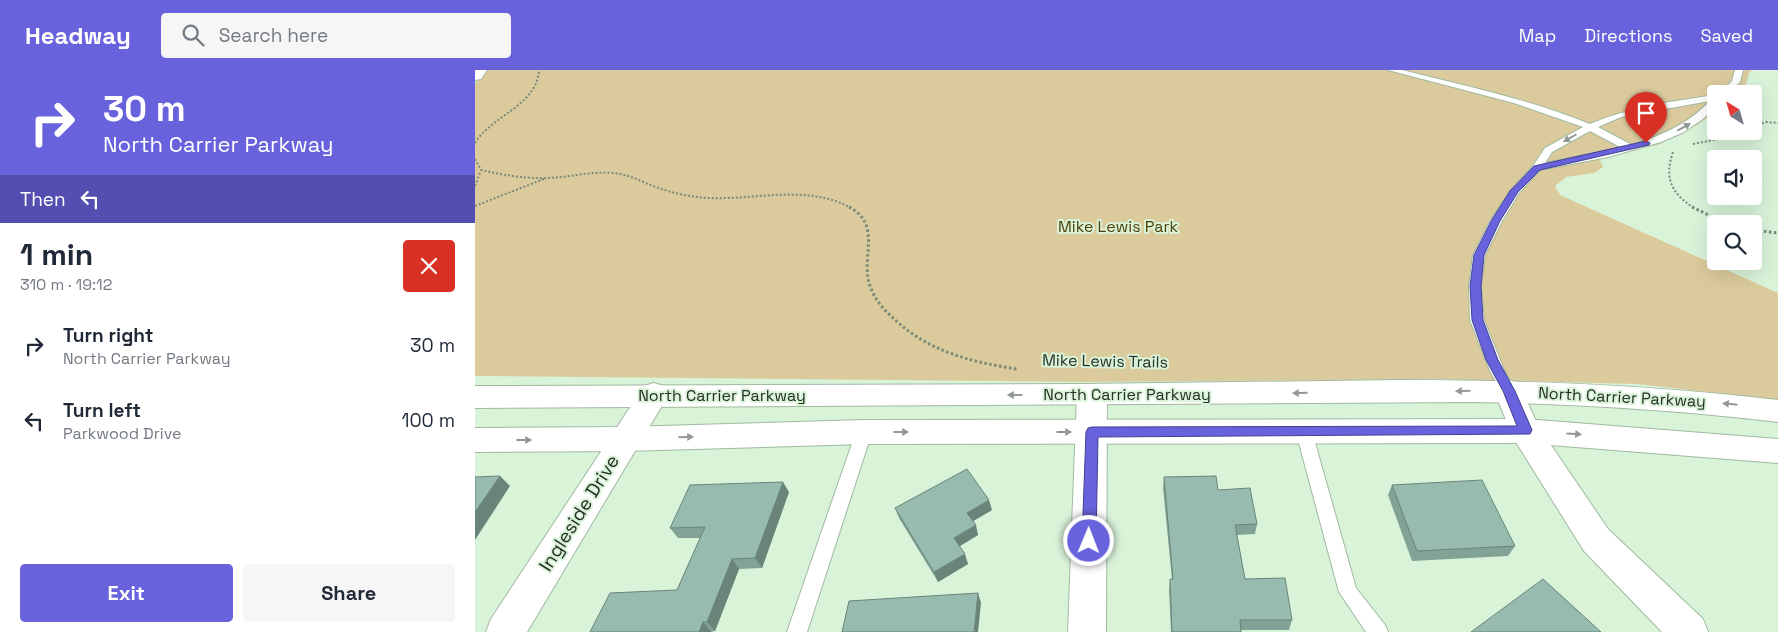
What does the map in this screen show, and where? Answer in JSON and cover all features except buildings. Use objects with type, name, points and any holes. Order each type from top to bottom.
[{"type":"main road","points":[[475,75],[479,70]]},
{"type":"main road","points":[[1509,391],[1525,430],[1596,540],[1689,632]]},
{"type":"main road","name":"North Carrier Parkway","points":[[475,397],[654,394],[1091,395],[1509,391],[1656,398],[1730,404],[1778,411]]},
{"type":"main road","name":"Ingleside Drive","points":[[505,632],[654,394]]},
{"type":"main road","points":[[1087,632],[1092,432],[1091,395]]},
{"type":"main road","points":[[475,440],[626,439],[864,432],[1525,430],[1778,451]]},
{"type":"lane","points":[[1392,70],[1509,98],[1590,127],[1630,148]]},
{"type":"lane","points":[[1732,85],[1735,82],[1738,70]]},
{"type":"lane","points":[[1509,391],[1497,371],[1477,320],[1475,286],[1479,255],[1496,221],[1515,191],[1537,168],[1548,150],[1590,127],[1618,115],[1707,99]]},
{"type":"lane","points":[[1537,168],[1630,148],[1662,138],[1688,125],[1707,112]]},
{"type":"lane","points":[[797,632],[864,432]]},
{"type":"lane","points":[[1304,432],[1348,592],[1378,632]]},
{"type":"path","points":[[475,143],[481,133],[516,107],[534,90],[540,76],[539,70]]},
{"type":"path","points":[[1763,123],[1778,123]]},
{"type":"path","points":[[1691,144],[1713,140]]},
{"type":"path","points":[[1678,148],[1670,158],[1668,176],[1670,185],[1679,196],[1694,208],[1708,215]]},
{"type":"path","points":[[475,159],[481,170],[475,186]]},
{"type":"path","name":"Mike Lewis Trails","points":[[481,170],[503,175],[547,178],[615,173],[632,176],[659,188],[696,197],[715,198],[807,194],[845,204],[863,218],[871,234],[868,278],[877,300],[889,315],[913,336],[934,349],[960,359],[1026,370]]},
{"type":"path","name":"Mike Lewis Trails","points":[[475,206],[517,188],[547,178]]},
{"type":"path","points":[[1762,231],[1778,233]]},
{"type":"green space","name":"Mike Lewis Park","points":[[487,70],[1752,70],[1745,85],[1707,85],[1707,118],[1697,125],[1658,145],[1598,155],[1603,167],[1594,173],[1566,177],[1555,186],[1560,195],[1707,261],[1707,270],[1727,270],[1778,293],[1778,400],[1637,384],[1437,379],[1087,382],[475,376],[475,83]]},
{"type":"route","points":[[1089,541],[1092,432],[1525,430],[1509,391],[1492,360],[1477,320],[1475,286],[1479,255],[1496,221],[1515,191],[1537,168],[1646,143]]}]
